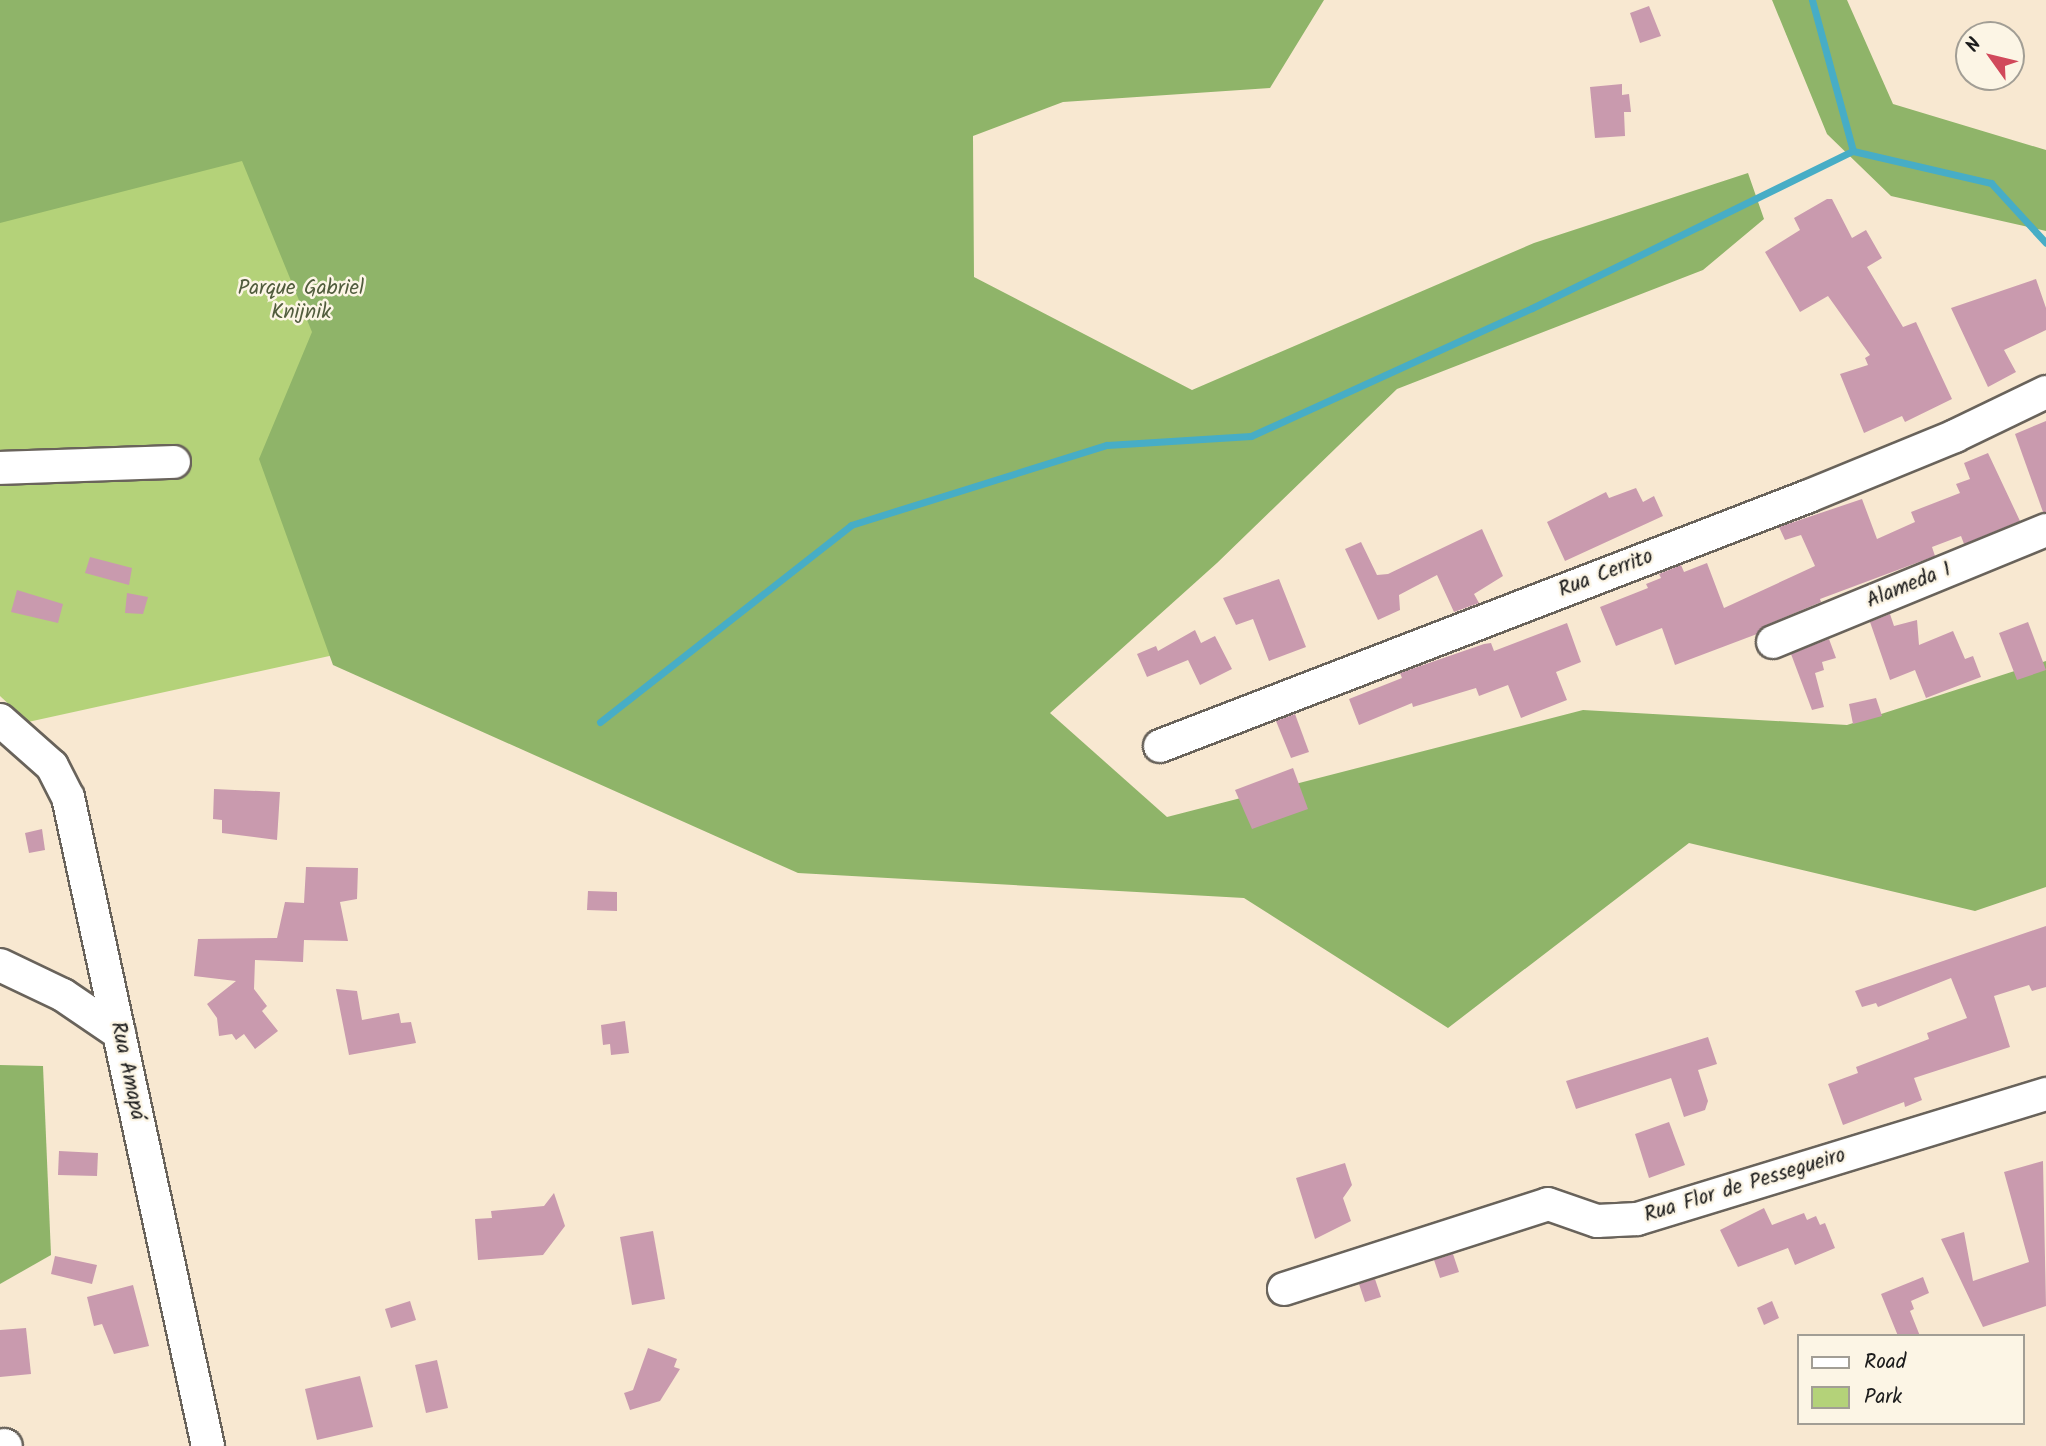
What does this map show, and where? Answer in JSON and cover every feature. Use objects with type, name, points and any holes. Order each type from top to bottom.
[{"type":"street","name":"Rua Cerrito","points":[[1160,746],[1809,496],[1955,436],[2046,392]]},
{"type":"street","points":[[0,468],[173,463]]},
{"type":"street","name":"Alameda 1","points":[[1773,642],[2046,530]]},
{"type":"street","name":"Rua Amapá","points":[[0,720],[52,766],[68,797],[208,1446]]},
{"type":"street","points":[[0,965],[63,995],[119,1033]]},
{"type":"street","name":"Rua Flor de Pessegueiro","points":[[1284,1289],[1548,1203],[1597,1221],[1637,1219],[2046,1094]]},
{"type":"green space","name":"Parque Gabriel Knijnik","points":[[0,0],[570,0],[603,596],[28,722],[0,696]]},
{"type":"green space","points":[[0,0],[1324,0],[1270,88],[1063,102],[973,136],[974,277],[1192,390],[1534,243],[1748,173],[1764,219],[1703,270],[1397,389],[1217,563],[1050,713],[1167,817],[1583,710],[1847,725],[2046,661],[2046,887],[1975,911],[1689,843],[1448,1028],[1244,898],[798,873],[333,665],[259,459],[312,332],[242,161],[0,223]]},
{"type":"green space","points":[[1772,0],[1847,0],[1893,104],[2046,150],[2046,231],[1891,196],[1827,134]]},
{"type":"green space","points":[[0,1065],[43,1066],[51,1255],[0,1284]]},
{"type":"building","points":[[1649,6],[1661,36],[1640,43],[1630,13]]},
{"type":"building","points":[[1622,84],[1622,95],[1629,94],[1631,112],[1624,112],[1625,136],[1595,138],[1590,87]]},
{"type":"building","points":[[1827,199],[1832,199],[1852,238],[1866,230],[1882,258],[1867,267],[1903,327],[1916,322],[1952,399],[1905,422],[1902,416],[1864,433],[1840,374],[1868,365],[1865,358],[1870,355],[1828,296],[1800,312],[1765,252],[1800,230],[1794,218]]},
{"type":"building","points":[[2036,279],[2046,308],[2046,330],[2004,350],[2016,372],[1988,387],[1951,308]]},
{"type":"building","points":[[2046,421],[2046,512],[2043,512],[2015,434]]},
{"type":"building","points":[[1988,453],[2020,521],[1964,544],[1961,536],[1932,547],[1935,556],[1820,599],[1821,602],[1766,625],[1757,634],[1675,665],[1662,628],[1616,646],[1600,607],[1648,588],[1646,584],[1661,578],[1659,574],[1681,565],[1684,572],[1707,563],[1724,608],[1815,566],[1801,535],[1785,540],[1779,527],[1862,499],[1877,539],[1915,522],[1911,512],[1960,493],[1956,484],[1970,479],[1964,463]]},
{"type":"building","points":[[1636,488],[1643,502],[1654,496],[1663,516],[1565,561],[1547,522],[1606,492],[1609,498]]},
{"type":"building","points":[[1482,529],[1503,576],[1474,594],[1479,603],[1454,612],[1437,575],[1399,595],[1400,610],[1378,620],[1345,549],[1361,542],[1377,575],[1388,574]]},
{"type":"building","points":[[90,557],[132,568],[129,585],[85,573]]},
{"type":"building","points":[[1279,579],[1306,647],[1269,661],[1253,619],[1236,625],[1223,598]]},
{"type":"building","points":[[17,590],[63,604],[58,623],[11,612]]},
{"type":"building","points":[[127,593],[148,597],[143,614],[125,613]]},
{"type":"building","points":[[1890,614],[1894,626],[1917,620],[1919,645],[1953,631],[1965,659],[1973,656],[1981,677],[1926,698],[1915,670],[1890,680],[1870,622]]},
{"type":"building","points":[[2028,622],[2046,670],[2017,680],[1999,633]]},
{"type":"building","points":[[1567,623],[1581,662],[1556,672],[1567,700],[1521,718],[1508,685],[1479,696],[1476,688],[1413,707],[1412,703],[1359,725],[1349,699],[1402,678],[1400,673],[1484,644],[1491,643],[1494,651]]},
{"type":"building","points":[[1195,630],[1201,643],[1215,636],[1232,669],[1200,685],[1188,660],[1147,677],[1137,654],[1156,646],[1158,651]]},
{"type":"building","points":[[1829,639],[1836,658],[1822,662],[1824,670],[1815,673],[1824,707],[1812,710],[1791,654]]},
{"type":"building","points":[[1876,698],[1882,716],[1853,724],[1849,704]]},
{"type":"building","points":[[1295,714],[1309,752],[1291,758],[1276,721]]},
{"type":"building","points":[[1293,768],[1308,809],[1252,829],[1235,790]]},
{"type":"building","points":[[214,789],[280,792],[277,840],[222,833],[222,820],[213,819]]},
{"type":"building","points":[[42,829],[45,850],[29,853],[25,833]]},
{"type":"building","points":[[306,867],[358,868],[357,899],[340,902],[348,941],[304,940],[303,962],[255,960],[254,989],[267,1006],[262,1011],[278,1031],[255,1049],[244,1034],[236,1040],[232,1034],[219,1036],[217,1018],[207,1004],[236,981],[194,976],[198,939],[277,938],[285,902],[304,903]]},
{"type":"building","points":[[588,891],[617,892],[617,911],[587,910]]},
{"type":"building","points":[[2046,926],[2046,987],[2032,991],[2029,985],[1994,996],[2010,1047],[1914,1078],[1922,1100],[1905,1107],[1904,1102],[1843,1125],[1828,1084],[1858,1073],[1856,1067],[1929,1039],[1927,1033],[1967,1018],[1951,978],[1878,1007],[1876,1003],[1862,1007],[1855,991]]},
{"type":"building","points":[[336,989],[357,991],[362,1020],[399,1013],[401,1023],[411,1022],[416,1043],[349,1055]]},
{"type":"building","points":[[625,1021],[629,1053],[611,1055],[610,1044],[603,1045],[601,1025]]},
{"type":"building","points":[[1708,1037],[1717,1064],[1698,1070],[1708,1101],[1705,1110],[1684,1117],[1671,1078],[1576,1109],[1566,1081]]},
{"type":"building","points":[[1669,1122],[1685,1165],[1649,1178],[1635,1134]]},
{"type":"building","points":[[59,1151],[98,1153],[97,1176],[58,1175]]},
{"type":"building","points":[[2043,1161],[2046,1306],[1983,1327],[1941,1239],[1964,1232],[1973,1281],[2029,1262],[2004,1172]]},
{"type":"building","points":[[1345,1163],[1352,1185],[1343,1198],[1351,1221],[1315,1239],[1296,1178]]},
{"type":"building","points":[[554,1193],[565,1226],[543,1255],[478,1260],[475,1219],[492,1218],[491,1211],[544,1206]]},
{"type":"building","points":[[1764,1208],[1772,1225],[1804,1213],[1807,1220],[1816,1216],[1820,1225],[1825,1223],[1835,1248],[1795,1265],[1788,1248],[1738,1267],[1720,1230]]},
{"type":"building","points":[[653,1231],[665,1299],[632,1305],[620,1237]]},
{"type":"building","points":[[1453,1254],[1459,1272],[1440,1278],[1434,1260]]},
{"type":"building","points":[[55,1256],[97,1265],[92,1284],[51,1274]]},
{"type":"building","points":[[1923,1277],[1929,1293],[1911,1301],[1914,1309],[1910,1311],[1919,1334],[1897,1334],[1881,1294]]},
{"type":"building","points":[[1375,1279],[1381,1297],[1365,1302],[1359,1284]]},
{"type":"building","points":[[133,1285],[149,1346],[114,1354],[102,1324],[94,1326],[87,1297]]},
{"type":"building","points":[[410,1301],[416,1320],[391,1328],[385,1309]]},
{"type":"building","points":[[1772,1301],[1779,1318],[1764,1325],[1757,1308]]},
{"type":"building","points":[[26,1328],[31,1374],[0,1377],[0,1330]]},
{"type":"building","points":[[648,1348],[677,1359],[674,1367],[680,1369],[660,1401],[630,1410],[624,1393],[633,1390]]},
{"type":"building","points":[[437,1360],[448,1408],[426,1413],[415,1365]]},
{"type":"building","points":[[360,1376],[373,1427],[317,1440],[305,1389]]},
{"type":"waterway","points":[[1812,0],[1853,151],[1991,183],[2046,243]]},
{"type":"waterway","points":[[600,722],[851,525],[1107,445],[1251,436],[1532,308],[1853,151]]}]
